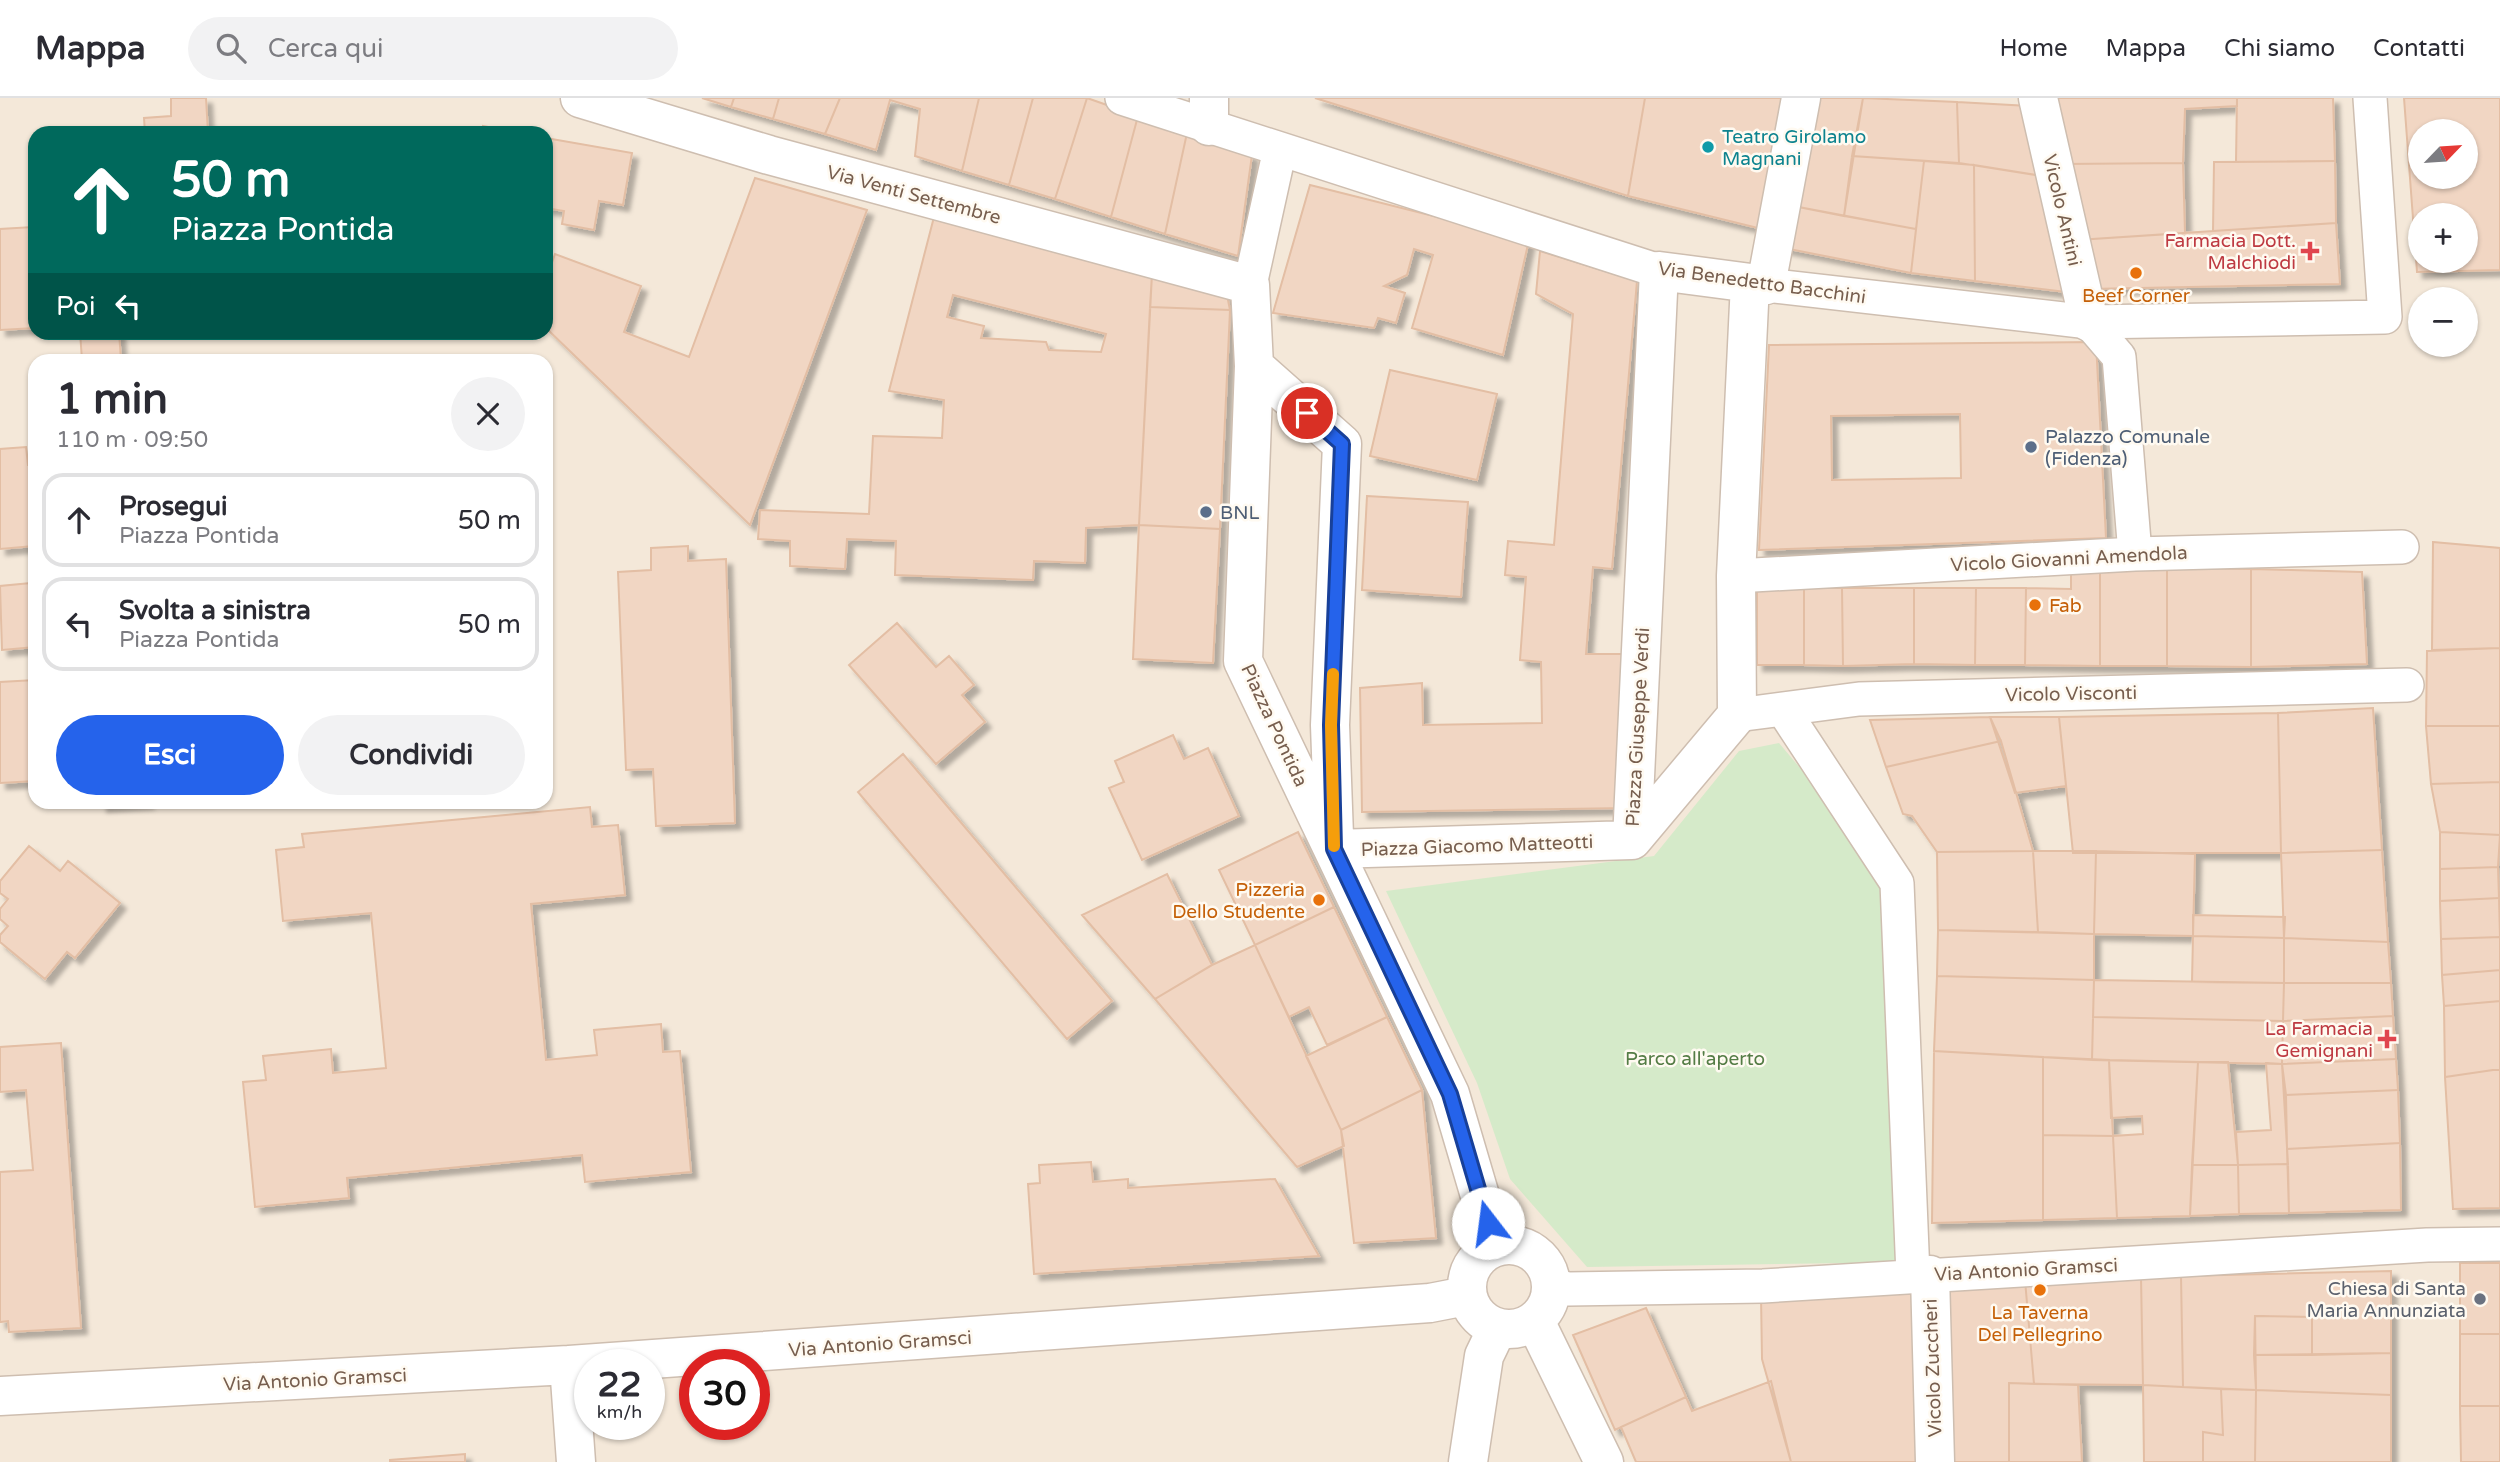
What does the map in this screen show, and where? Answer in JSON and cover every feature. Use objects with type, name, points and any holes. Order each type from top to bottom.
[{"type":"street","name":"Via Venti Settembre","points":[[580,98],[769,155],[1250,285]]},
{"type":"street","name":"Via Benedetto Bacchini","points":[[1122,98],[1209,112],[1280,149],[1660,271],[2089,322],[2385,317],[2371,98]]},
{"type":"street","points":[[1737,715],[1736,576],[1758,284],[1801,98]]},
{"type":"street","name":"Vicolo Antini","points":[[2038,98],[2089,322]]},
{"type":"street","points":[[1250,285],[1280,149]]},
{"type":"street","name":"Piazza Giuseppe Verdi","points":[[1632,839],[1660,271]]},
{"type":"street","name":"Piazza Pontida","points":[[1250,285],[1254,366],[1242,661],[1334,849]]},
{"type":"street","points":[[2089,322],[2119,357],[2135,554]]},
{"type":"street","name":"Piazza Pontida","points":[[1254,366],[1342,444],[1331,725],[1334,849]]},
{"type":"street","name":"Vicolo Giovanni Amendola","points":[[1736,576],[2135,554],[2402,547]]},
{"type":"street","name":"Vicolo Visconti","points":[[1737,715],[1784,711],[1859,699],[2407,685]]},
{"type":"street","points":[[1784,711],[1897,883],[1922,1275]]},
{"type":"street","name":"Piazza Giuseppe Verdi","points":[[1632,839],[1737,715]]},
{"type":"street","name":"Piazza Giacomo Matteotti","points":[[1502,1245],[1488,1223],[1450,1094],[1334,849],[1632,839]]},
{"type":"street","name":"Via Antonio Gramsci","points":[[1552,1285],[1568,1289],[1763,1286],[2427,1245],[2500,1244]]},
{"type":"street","points":[[1502,1245],[1518,1245],[1535,1253],[1547,1266],[1552,1285],[1548,1305],[1535,1321],[1517,1330],[1497,1329],[1484,1322],[1473,1310],[1466,1296],[1467,1278],[1474,1262],[1487,1250],[1502,1245]]},
{"type":"street","name":"Vicolo Zuccheri","points":[[1922,1275],[1935,1462]]},
{"type":"street","name":"Via Antonio Gramsci","points":[[0,1396],[569,1365],[1430,1303],[1466,1296]]},
{"type":"street","points":[[1535,1321],[1604,1462]]},
{"type":"street","points":[[1468,1462],[1484,1356],[1497,1329]]},
{"type":"street","points":[[569,1365],[576,1462]]},
{"type":"shaded area","points":[[0,98],[2500,98],[2500,1462],[0,1462]]},
{"type":"green space","name":"Parco all'aperto","points":[[1779,743],[1897,883],[1914,1262],[1587,1267],[1510,1179],[1477,1083],[1386,891],[1654,856],[1739,751]]},
{"type":"building","points":[[171,98],[206,98],[208,126],[145,126],[144,118],[171,116]]},
{"type":"building","points":[[702,98],[734,98],[731,107]]},
{"type":"building","points":[[734,98],[779,98],[773,119],[731,107]]},
{"type":"building","points":[[779,98],[840,98],[825,134],[773,119]]},
{"type":"building","points":[[840,98],[979,98],[962,171],[915,156],[920,109],[890,100],[876,150],[825,134]]},
{"type":"building","points":[[979,98],[1033,98],[1009,185],[962,171]]},
{"type":"building","points":[[1033,98],[1087,98],[1055,199],[1009,185]]},
{"type":"building","points":[[1087,98],[1138,116],[1111,217],[1055,199]]},
{"type":"building","points":[[1315,98],[1645,98],[1628,196]]},
{"type":"building","name":"Teatro Girolamo Magnani","points":[[1645,98],[1786,98],[1766,230],[1628,196]]},
{"type":"building","points":[[1809,98],[1863,98],[1844,216],[1788,205]]},
{"type":"building","points":[[1863,98],[1957,102],[1959,163],[1852,156]]},
{"type":"building","points":[[2052,98],[2237,98],[2237,106],[2185,109],[2183,163],[2063,164]]},
{"type":"building","points":[[2237,98],[2333,98],[2335,161],[2236,162]]},
{"type":"building","points":[[2404,98],[2500,98],[2500,270],[2478,271],[2478,203],[2412,203],[2411,189],[2478,189],[2478,119],[2408,119],[2408,152]]},
{"type":"building","points":[[1957,102],[2029,106],[2042,176],[1959,163]]},
{"type":"building","points":[[1138,116],[1187,133],[1165,234],[1111,217]]},
{"type":"building","points":[[1187,133],[1252,155],[1238,256],[1165,234]]},
{"type":"building","points":[[553,139],[632,153],[623,205],[599,201],[594,230],[562,224],[564,211],[553,209]]},
{"type":"building","points":[[1852,156],[1924,161],[1916,229],[1844,216]]},
{"type":"building","points":[[1924,161],[1974,165],[1975,281],[1911,273]]},
{"type":"building","points":[[2335,161],[2336,223],[2213,231],[2214,162]]},
{"type":"building","points":[[2183,163],[2185,233],[2078,240],[2063,164]]},
{"type":"building","points":[[1974,165],[2042,176],[2066,292],[1975,281]]},
{"type":"building","points":[[755,178],[867,210],[750,525],[553,335],[555,254],[641,286],[624,332],[689,357]]},
{"type":"building","points":[[1310,185],[1529,240],[1503,355],[1412,328],[1433,255],[1414,249],[1407,275],[1384,286],[1405,293],[1396,323],[1378,318],[1374,328],[1273,313]]},
{"type":"building","points":[[1788,205],[1916,229],[1911,273],[1779,247]]},
{"type":"building","points":[[934,217],[1152,274],[1139,525],[1086,528],[1085,563],[1034,561],[1033,580],[895,575],[896,541],[847,539],[845,569],[790,566],[790,541],[758,539],[760,510],[869,514],[873,436],[942,438],[944,400],[889,391]],"holes":[[[953,295],[1106,334],[1101,352],[1049,350],[1046,342],[981,338],[984,326],[947,317]]]},
{"type":"building","points":[[2336,223],[2340,284],[2089,289],[2078,240]]},
{"type":"building","points":[[28,227],[28,328],[0,330],[0,229]]},
{"type":"building","points":[[1540,251],[1637,281],[1612,569],[1593,567],[1586,654],[1626,654],[1628,808],[1362,812],[1360,688],[1422,683],[1423,725],[1542,723],[1541,662],[1520,660],[1526,577],[1505,575],[1508,541],[1554,545],[1573,314],[1536,294]]},
{"type":"building","points":[[1152,274],[1224,280],[1230,310],[1150,307]]},
{"type":"building","points":[[1150,307],[1230,310],[1220,529],[1139,525]]},
{"type":"building","points":[[81,340],[120,340],[121,354],[82,354]]},
{"type":"building","name":"Palazzo Comunale (Fidenza)","points":[[2096,342],[2106,538],[1759,550],[1769,345]],"holes":[[[1960,414],[1961,478],[1832,480],[1831,416]]]},
{"type":"building","points":[[1390,370],[1497,394],[1477,480],[1370,456]]},
{"type":"building","points":[[26,447],[28,547],[0,549],[0,449]]},
{"type":"building","points":[[1367,496],[1468,502],[1461,597],[1362,590]]},
{"type":"building","points":[[1139,525],[1220,529],[1213,663],[1133,659]]},
{"type":"building","points":[[2433,542],[2500,548],[2500,648],[2432,650]]},
{"type":"building","points":[[688,546],[688,561],[726,559],[735,823],[656,826],[653,769],[626,770],[618,572],[651,570],[651,548]]},
{"type":"building","points":[[2071,568],[2100,568],[2100,666],[2025,665],[2026,588],[2071,589]]},
{"type":"building","points":[[2100,568],[2167,568],[2167,666],[2100,666]]},
{"type":"building","points":[[2167,568],[2251,569],[2251,667],[2167,666]]},
{"type":"building","points":[[2251,569],[2362,572],[2367,664],[2251,667]]},
{"type":"building","points":[[28,584],[28,648],[2,650],[0,586]]},
{"type":"building","points":[[1757,588],[1804,588],[1804,665],[1757,665]]},
{"type":"building","points":[[1804,588],[1842,588],[1843,666],[1804,665]]},
{"type":"building","points":[[1842,588],[1914,588],[1914,664],[1843,666]]},
{"type":"building","points":[[1914,588],[1976,588],[1975,665],[1914,664]]},
{"type":"building","points":[[1976,588],[2026,588],[2025,665],[1975,665]]},
{"type":"building","points":[[897,623],[936,667],[949,656],[974,685],[962,695],[985,722],[936,764],[849,665]]},
{"type":"building","points":[[2500,648],[2500,726],[2426,726],[2427,651]]},
{"type":"building","points":[[28,680],[28,781],[0,783],[0,682]]},
{"type":"building","points":[[2373,708],[2382,850],[2281,853],[2278,713]]},
{"type":"building","points":[[2278,713],[2281,853],[2073,853],[2059,717]]},
{"type":"building","points":[[1990,717],[2059,717],[2066,786],[2015,793]]},
{"type":"building","points":[[1990,717],[2001,741],[1886,767],[1870,720]]},
{"type":"building","points":[[2426,726],[2500,726],[2500,782],[2431,784]]},
{"type":"building","points":[[1173,735],[1184,759],[1208,748],[1239,816],[1142,860],[1109,788],[1124,782],[1115,761]]},
{"type":"building","points":[[2001,741],[2033,851],[1937,852],[1912,816],[1903,814],[1886,767]]},
{"type":"building","points":[[903,754],[1112,1001],[1067,1039],[858,792]]},
{"type":"building","points":[[2500,782],[2500,835],[2440,832],[2431,784]]},
{"type":"building","points":[[590,807],[592,827],[618,825],[625,895],[531,904],[546,1060],[597,1055],[594,1030],[661,1024],[663,1052],[680,1051],[691,1172],[585,1182],[582,1155],[347,1178],[349,1198],[255,1207],[243,1082],[266,1080],[263,1056],[331,1049],[333,1073],[386,1068],[371,913],[283,921],[276,850],[304,847],[302,834]]},
{"type":"building","points":[[1298,832],[1334,907],[1255,945],[1219,870]]},
{"type":"building","points":[[2440,832],[2500,835],[2498,867],[2440,869]]},
{"type":"building","points":[[29,846],[60,871],[68,861],[120,903],[75,958],[67,952],[45,979],[0,942],[0,935],[8,926],[0,919],[0,909],[8,899],[0,893],[0,881]]},
{"type":"building","points":[[2382,850],[2388,942],[2284,938],[2281,853]]},
{"type":"building","points":[[2033,851],[2038,932],[1938,930],[1937,852]]},
{"type":"building","points":[[2033,851],[2096,851],[2094,934],[2038,932]]},
{"type":"building","points":[[2096,851],[2195,854],[2193,936],[2094,934]]},
{"type":"building","points":[[2498,867],[2499,898],[2440,901],[2440,869]]},
{"type":"building","points":[[1167,874],[1212,965],[1155,999],[1082,915]]},
{"type":"building","points":[[2499,898],[2500,937],[2441,939],[2440,901]]},
{"type":"building","points":[[1334,907],[1387,1017],[1327,1045],[1309,1007],[1289,1017],[1255,945]]},
{"type":"building","points":[[2193,915],[2285,917],[2284,938],[2193,936]]},
{"type":"building","points":[[1938,930],[2094,934],[2094,980],[1937,976]]},
{"type":"building","points":[[2193,936],[2284,938],[2284,983],[2192,982]]},
{"type":"building","points":[[2500,937],[2500,970],[2442,975],[2441,939]]},
{"type":"building","points":[[2284,938],[2388,942],[2391,983],[2284,983]]},
{"type":"building","points":[[1255,945],[1341,1130],[1344,1146],[1297,1167],[1155,999],[1212,965]]},
{"type":"building","points":[[2500,970],[2500,1001],[2444,1006],[2442,975]]},
{"type":"building","points":[[1937,976],[2094,980],[2092,1060],[1934,1051]]},
{"type":"building","points":[[2094,980],[2284,983],[2283,1021],[2093,1017]]},
{"type":"building","points":[[2284,983],[2391,983],[2393,1016],[2283,1021]]},
{"type":"building","points":[[2500,1001],[2500,1069],[2445,1077],[2444,1006]]},
{"type":"building","points":[[2393,1016],[2396,1059],[2282,1064],[2283,1021]]},
{"type":"building","points":[[1387,1017],[1422,1090],[1341,1130],[1306,1056]]},
{"type":"building","points":[[2093,1017],[2283,1021],[2282,1064],[2092,1060]]},
{"type":"building","points":[[61,1043],[81,1328],[9,1332],[8,1321],[0,1322],[0,1172],[33,1170],[26,1090],[0,1092],[0,1047]]},
{"type":"building","points":[[1934,1051],[2043,1057],[2043,1220],[1932,1223]]},
{"type":"building","points":[[2043,1057],[2109,1060],[2113,1136],[2043,1135]]},
{"type":"building","points":[[2396,1059],[2398,1090],[2286,1095],[2282,1064]]},
{"type":"building","points":[[2109,1060],[2198,1062],[2190,1216],[2117,1218],[2113,1136],[2143,1134],[2142,1116],[2111,1118]]},
{"type":"building","points":[[2198,1062],[2228,1062],[2238,1165],[2192,1165]]},
{"type":"building","points":[[2266,1063],[2282,1064],[2288,1164],[2238,1165],[2236,1132],[2271,1130]]},
{"type":"building","points":[[2500,1069],[2500,1208],[2453,1209],[2445,1077]]},
{"type":"building","points":[[1422,1090],[1436,1238],[1354,1243],[1341,1130]]},
{"type":"building","points":[[2398,1090],[2400,1143],[2287,1149],[2286,1095]]},
{"type":"building","points":[[2043,1135],[2113,1136],[2117,1218],[2043,1220]]},
{"type":"building","points":[[2400,1143],[2401,1210],[2289,1213],[2287,1149]]},
{"type":"building","points":[[1091,1162],[1093,1182],[1128,1179],[1128,1188],[1275,1179],[1319,1256],[1034,1274],[1028,1184],[1040,1183],[1039,1165]]},
{"type":"building","points":[[2288,1164],[2289,1213],[2239,1214],[2238,1165]]},
{"type":"building","points":[[2192,1165],[2238,1165],[2239,1214],[2190,1216]]},
{"type":"building","name":"Chiesa di Santa Maria Annunziata","points":[[2460,1263],[2500,1263],[2500,1334],[2460,1334]]},
{"type":"building","points":[[2391,1271],[2391,1353],[2312,1355],[2312,1317],[2255,1316],[2256,1390],[2183,1387],[2181,1276]]},
{"type":"building","points":[[2181,1276],[2183,1387],[2143,1385],[2141,1277]]},
{"type":"building","points":[[2141,1277],[2143,1385],[2034,1384],[2025,1280]]},
{"type":"building","points":[[2025,1280],[2034,1384],[2009,1383],[2009,1462],[1942,1462],[1938,1281]]},
{"type":"building","points":[[1917,1293],[1923,1462],[1791,1462],[1762,1359],[1761,1296]]},
{"type":"building","points":[[1646,1308],[1686,1397],[1615,1430],[1573,1335]]},
{"type":"building","points":[[2255,1316],[2312,1317],[2312,1355],[2254,1355]]},
{"type":"building","points":[[2460,1334],[2500,1334],[2500,1406],[2460,1406]]},
{"type":"building","points":[[2391,1353],[2391,1395],[2256,1390],[2254,1355]]},
{"type":"building","points":[[1771,1381],[1791,1462],[1636,1462],[1621,1427],[1686,1397],[1692,1411]]},
{"type":"building","points":[[2009,1383],[2078,1385],[2082,1462],[2009,1462]]},
{"type":"building","points":[[2143,1385],[2221,1389],[2223,1435],[2203,1432],[2203,1462],[2144,1462]]},
{"type":"building","points":[[2221,1389],[2256,1390],[2255,1462],[2203,1462],[2203,1432],[2223,1435]]},
{"type":"building","points":[[2256,1390],[2391,1395],[2391,1462],[2255,1462]]},
{"type":"building","points":[[2460,1406],[2500,1406],[2500,1462],[2461,1462]]},
{"type":"building","points":[[465,1454],[465,1462],[390,1462],[390,1460]]},
{"type":"slow traffic","points":[[1333,674],[1331,725],[1334,846]]},
{"type":"place","name":"Teatro Girolamo Magnani","points":[[1708,147]]},
{"type":"place","name":"Farmacia Dott. Malchiodi","points":[[2310,251]]},
{"type":"place","name":"Beef Corner","points":[[2136,273]]},
{"type":"place","name":"Palazzo Comunale (Fidenza)","points":[[2031,447]]},
{"type":"place","name":"BNL","points":[[1206,512]]},
{"type":"place","name":"Fab","points":[[2035,605]]},
{"type":"place","name":"Pizzeria Dello Studente","points":[[1319,900]]},
{"type":"place","name":"La Farmacia Gemignani","points":[[2387,1039]]},
{"type":"place","name":"La Taverna Del Pellegrino","points":[[2040,1290]]},
{"type":"place","name":"Chiesa di Santa Maria Annunziata","points":[[2480,1299]]},
{"type":"route","points":[[1307,413],[1342,444],[1331,725],[1334,849],[1450,1094],[1488,1223]]}]
